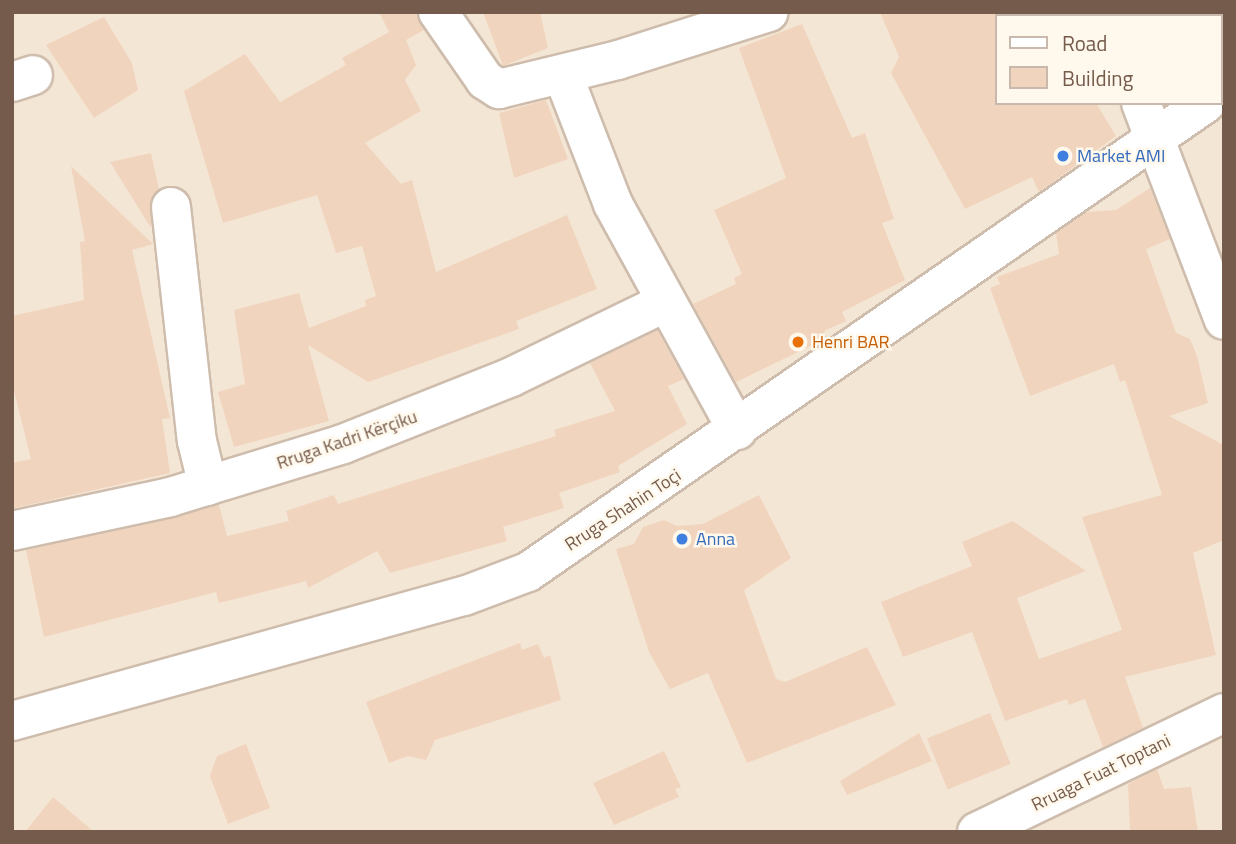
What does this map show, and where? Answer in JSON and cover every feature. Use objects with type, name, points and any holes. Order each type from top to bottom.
[{"type":"street","points":[[438,12],[494,88],[563,75],[769,12]]},
{"type":"street","points":[[563,75],[599,174],[737,430]]},
{"type":"street","name":"Rruga Shahin Toçi","points":[[12,721],[464,596],[528,572],[737,430],[1148,120],[1199,105]]},
{"type":"street","points":[[1148,120],[1224,320]]},
{"type":"street","points":[[171,207],[197,441],[208,486]]},
{"type":"street","name":"Rruga Kadri Kërçiku","points":[[12,531],[208,486],[444,405],[666,302]]},
{"type":"street","name":"Rruaga Fuat Toptani","points":[[977,832],[1224,713]]},
{"type":"shaded area","points":[[12,12],[1224,12],[1224,832],[12,832]]},
{"type":"building","points":[[379,12],[416,12],[424,30],[406,40],[416,65],[405,80],[421,111],[365,143],[401,184],[412,180],[436,272],[567,215],[597,289],[516,321],[519,329],[368,382],[308,345],[329,421],[234,447],[218,392],[245,384],[234,310],[299,293],[309,328],[366,306],[365,300],[376,296],[362,246],[336,253],[317,195],[223,223],[184,91],[245,54],[280,102],[346,65],[342,58],[389,32]]},
{"type":"building","points":[[483,12],[540,12],[548,48],[503,66]]},
{"type":"building","points":[[880,12],[996,12],[995,105],[1097,105],[1116,136],[1039,192],[1032,177],[965,209],[891,73],[899,57]]},
{"type":"building","points":[[104,17],[132,63],[138,90],[94,118],[46,45]]},
{"type":"building","points":[[802,24],[852,138],[865,133],[894,219],[882,223],[905,280],[842,312],[846,321],[824,331],[827,338],[736,382],[693,304],[736,284],[734,278],[742,274],[714,210],[786,178],[739,48]]},
{"type":"building","points":[[546,100],[568,159],[514,178],[499,113]]},
{"type":"building","points":[[151,153],[159,189],[151,199],[151,228],[110,162]]},
{"type":"building","points":[[71,166],[153,244],[132,250],[170,418],[162,419],[170,473],[179,471],[14,508],[12,463],[31,459],[12,383],[12,316],[84,300],[80,242],[85,241]]},
{"type":"building","points":[[1150,188],[1170,239],[1146,249],[1176,333],[1190,339],[1197,356],[1208,403],[1169,416],[1224,445],[1224,540],[1193,553],[1216,655],[1125,677],[1143,728],[1103,747],[1085,699],[1069,705],[1067,699],[1005,721],[972,632],[903,657],[881,602],[972,566],[962,542],[1013,521],[1086,571],[1017,598],[1039,659],[1122,630],[1082,517],[1162,495],[1125,380],[1120,382],[1114,364],[1030,396],[990,288],[1000,284],[997,277],[1059,254],[1056,233],[1087,212],[1116,210]]},
{"type":"building","points":[[657,330],[684,379],[668,386],[687,424],[618,466],[620,472],[559,493],[564,508],[503,527],[507,541],[390,573],[377,551],[308,588],[306,581],[219,603],[216,592],[44,637],[26,550],[219,505],[227,536],[289,521],[286,511],[334,495],[338,504],[556,436],[554,430],[615,411],[590,363]]},
{"type":"building","points":[[759,495],[791,558],[744,590],[776,679],[785,682],[867,647],[896,705],[747,763],[708,673],[670,689],[649,652],[616,549],[634,544],[643,527],[664,520],[677,526],[703,524]]},
{"type":"building","points":[[520,643],[522,650],[538,644],[544,658],[550,655],[561,700],[435,740],[426,760],[408,756],[389,763],[366,702]]},
{"type":"building","points":[[990,713],[1011,764],[948,789],[927,738]]},
{"type":"building","points":[[919,733],[932,761],[847,795],[840,781]]},
{"type":"building","points":[[246,744],[270,808],[228,824],[210,776],[217,756]]},
{"type":"building","points":[[664,751],[681,787],[675,789],[679,797],[614,825],[593,783]]},
{"type":"building","points":[[1157,769],[1164,789],[1191,787],[1198,832],[1130,832],[1128,784]]},
{"type":"building","points":[[53,797],[94,832],[25,832]]},
{"type":"place","name":"Market AMI","points":[[1063,156]]},
{"type":"place","name":"Henri BAR","points":[[798,342]]},
{"type":"place","name":"Anna","points":[[682,539]]}]
